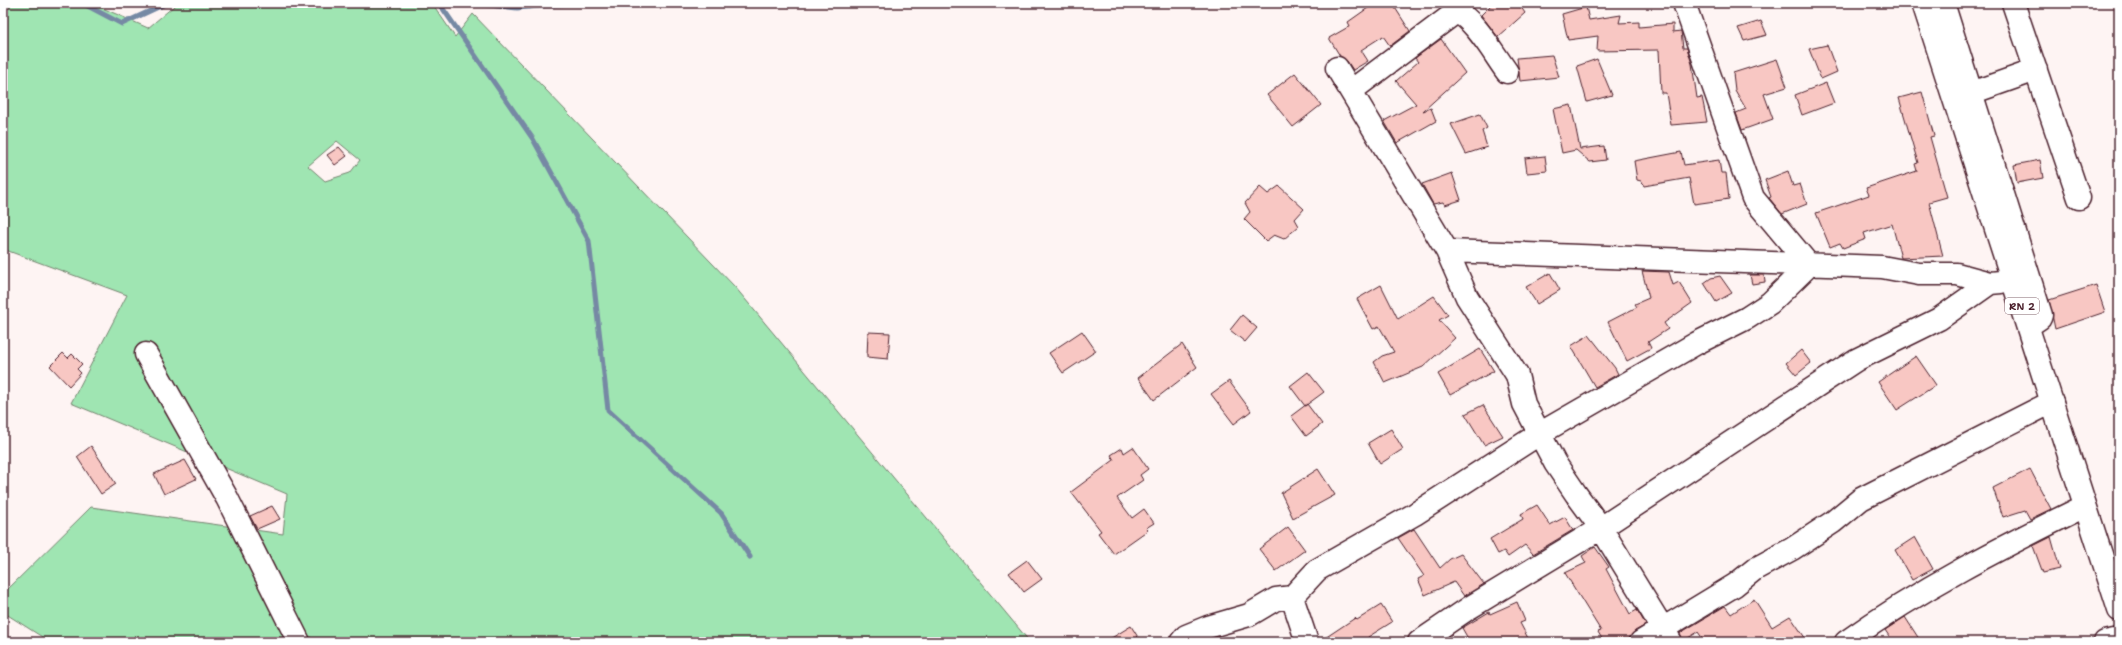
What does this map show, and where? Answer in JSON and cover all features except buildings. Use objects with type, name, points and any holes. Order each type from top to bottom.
[{"type":"main road","points":[[1684,3],[1753,198],[1809,264]]},
{"type":"main road","name":"RN 2","points":[[1923,3],[2119,610]]},
{"type":"main road","points":[[1943,3],[2041,315],[2040,318],[2028,326]]},
{"type":"main road","points":[[2013,3],[2079,198]]},
{"type":"main road","points":[[1350,91],[1456,12],[1463,15],[1470,23],[1507,72]]},
{"type":"main road","points":[[1337,68],[1447,251],[1467,297],[1517,375],[1524,404],[1539,434],[1576,494],[1601,528],[1667,635]]},
{"type":"main road","points":[[1971,93],[2036,70]]},
{"type":"main road","points":[[1447,251],[1882,267],[1919,274],[1957,274],[1990,282],[2014,282]]},
{"type":"main road","points":[[1181,642],[1186,636],[1208,626],[1249,615],[1276,599],[1292,597],[1318,570],[1415,514],[1539,434],[1697,343],[1747,318],[1770,303],[1809,264]]},
{"type":"main road","points":[[1419,642],[1470,608],[1601,528],[1856,360],[1939,319],[1990,282]]},
{"type":"main road","points":[[146,354],[227,498],[299,642]]},
{"type":"main road","points":[[1641,642],[1667,635],[1755,569],[1792,549],[1834,522],[1861,499],[2052,402]]},
{"type":"main road","points":[[1846,642],[1880,618],[1970,563],[2085,506]]},
{"type":"main road","points":[[1292,597],[1307,642]]},
{"type":"main road","points":[[2105,642],[2119,639]]},
{"type":"green space","points":[[3,3],[91,3],[148,28],[179,3],[425,3],[434,6],[455,37],[473,14],[735,287],[1030,642],[50,642],[3,612],[3,594],[91,507],[283,534],[287,494],[71,403],[127,295],[3,249]],"holes":[[[337,141],[360,160],[350,173],[325,181],[308,166]]]},
{"type":"waterway","points":[[82,3],[122,24],[167,3]]},
{"type":"waterway","points":[[439,3],[533,139],[589,241],[608,410],[721,513],[750,557]]},
{"type":"waterway","points":[[470,3],[517,8],[572,3]]}]
